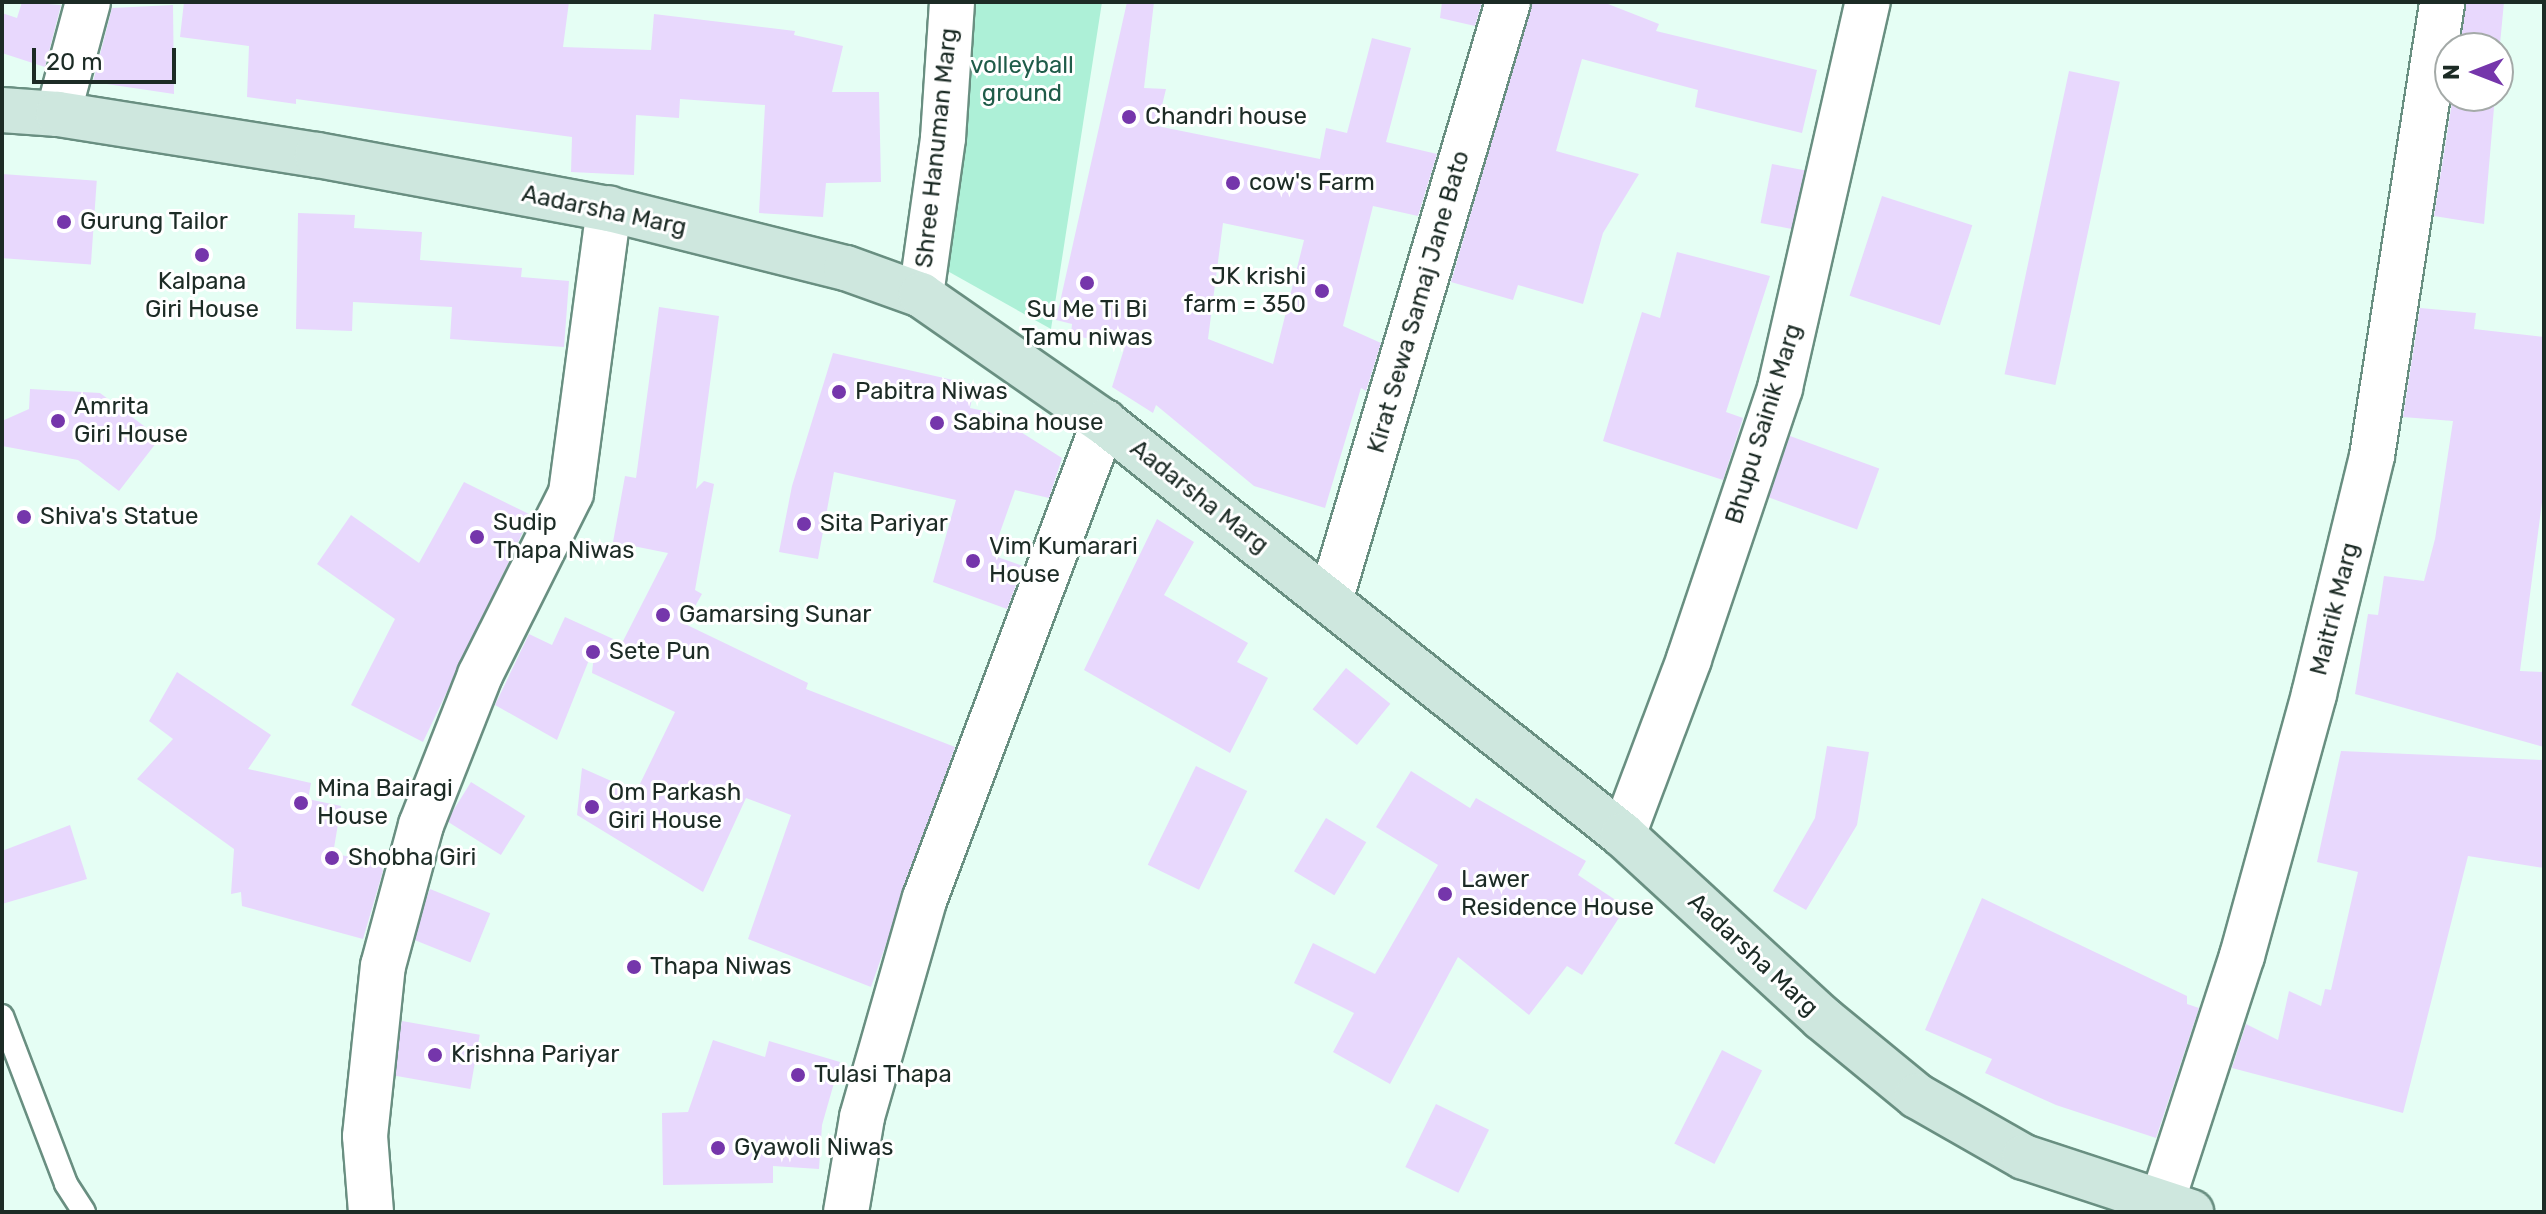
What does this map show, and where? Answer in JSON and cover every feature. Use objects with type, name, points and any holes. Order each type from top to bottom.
[{"type":"main road","name":"Aadarsha Marg","points":[[2,110],[58,114],[609,209],[846,268],[921,295],[1104,422],[1623,835],[1822,1018],[1917,1096],[2024,1157],[2176,1207]]},
{"type":"street","points":[[58,114],[88,2]]},
{"type":"street","name":"Shree Hanuman Marg","points":[[921,295],[943,138],[952,2]]},
{"type":"street","name":"Kirat Sewa Samaj Jane Bato","points":[[1330,601],[1508,2]]},
{"type":"street","name":"Bhupu Sainik Marg","points":[[1623,835],[1689,659],[1780,388],[1868,2]]},
{"type":"street","name":"Maitrik Marg","points":[[2176,1207],[2314,694],[2372,456],[2442,2]]},
{"type":"street","points":[[371,1212],[365,1136],[383,966],[421,825],[480,675],[571,493],[609,209]]},
{"type":"street","points":[[846,1212],[862,1117],[925,898],[1104,422]]},
{"type":"lane","points":[[2,1016],[66,1184],[84,1212]]},
{"type":"green space","name":"volleyball ground","points":[[964,2],[1102,2],[1051,329],[935,264]]},
{"type":"building","points":[[22,2],[61,5],[45,67],[2,53],[2,13],[17,18]]},
{"type":"building","points":[[184,2],[569,2],[563,47],[651,50],[654,14],[795,31],[794,35],[843,46],[832,92],[879,92],[881,182],[826,183],[823,217],[759,213],[765,105],[680,99],[679,118],[636,115],[634,175],[571,172],[572,137],[296,99],[296,104],[247,97],[249,46],[180,37]]},
{"type":"building","points":[[1127,2],[1154,2],[1144,88],[1166,89],[1157,126],[1320,159],[1326,128],[1347,133],[1372,38],[1411,48],[1386,142],[1437,154],[1418,216],[1373,206],[1343,326],[1381,343],[1366,391],[1361,388],[1325,508],[1254,486],[1156,405],[1153,413],[1112,387],[1125,346],[1071,335],[1072,324],[1056,320]],"holes":[[[1223,223],[1304,240],[1273,364],[1208,339]]]},
{"type":"building","points":[[1442,2],[1482,2],[1475,26],[1440,18]]},
{"type":"building","points":[[1532,2],[1603,2],[1659,24],[1656,31],[1817,70],[1802,133],[1695,107],[1698,90],[1582,59],[1556,151],[1639,174],[1603,233],[1583,304],[1518,285],[1513,300],[1451,282]]},
{"type":"building","points":[[2466,2],[2504,2],[2501,32],[2462,32]]},
{"type":"building","points":[[173,5],[174,94],[93,82],[112,8]]},
{"type":"building","points":[[2069,71],[2120,82],[2055,385],[2005,374]]},
{"type":"building","points":[[2450,112],[2494,112],[2484,224],[2434,216]]},
{"type":"building","points":[[1772,164],[1804,170],[1793,229],[1761,223]]},
{"type":"building","name":"Gurung Tailor","points":[[2,174],[97,181],[91,264],[2,258]]},
{"type":"building","points":[[1882,196],[1972,225],[1940,325],[1850,296]]},
{"type":"building","points":[[298,213],[355,215],[354,228],[422,232],[420,260],[522,268],[521,277],[569,281],[564,347],[450,339],[452,307],[353,302],[352,331],[296,329]]},
{"type":"building","points":[[1677,252],[1770,276],[1726,412],[1743,418],[1723,480],[1603,441],[1642,312],[1660,318]]},
{"type":"building","points":[[659,307],[719,316],[696,489],[704,481],[714,484],[695,590],[702,594],[685,624],[808,683],[806,689],[955,747],[871,987],[748,939],[791,815],[746,798],[703,892],[577,815],[582,768],[636,792],[675,712],[592,673],[595,645],[557,740],[495,705],[529,634],[552,645],[565,617],[622,643],[668,553],[613,542],[625,476],[636,478]]},
{"type":"building","points":[[2420,308],[2476,313],[2474,329],[2544,337],[2544,487],[2520,671],[2544,672],[2544,747],[2355,694],[2368,614],[2378,615],[2384,576],[2424,581],[2435,539],[2453,421],[2403,417]]},
{"type":"building","points":[[833,353],[975,385],[970,408],[989,412],[1062,458],[1049,498],[1015,490],[992,555],[1023,566],[1007,609],[933,582],[956,500],[834,472],[818,559],[779,552],[792,486]]},
{"type":"building","points":[[30,389],[100,393],[160,438],[119,491],[78,460],[2,446],[2,421],[29,409]]},
{"type":"building","points":[[1790,436],[1879,468],[1857,530],[1768,497]]},
{"type":"building","points":[[464,482],[531,515],[423,742],[351,705],[395,619],[317,564],[351,515],[419,563]]},
{"type":"building","points":[[1157,519],[1194,542],[1164,595],[1248,643],[1237,662],[1268,678],[1230,753],[1084,670]]},
{"type":"building","points":[[1346,668],[1390,704],[1357,745],[1313,709]]},
{"type":"building","points":[[177,672],[271,735],[248,769],[311,783],[308,799],[341,806],[333,854],[379,861],[383,871],[363,939],[242,906],[241,892],[231,894],[234,849],[137,779],[173,739],[149,721]]},
{"type":"building","points":[[1827,746],[1869,752],[1857,825],[1806,910],[1773,891],[1815,818]]},
{"type":"building","points":[[2341,751],[2544,760],[2544,868],[2468,856],[2403,1113],[2232,1068],[2246,1024],[2278,1040],[2289,991],[2321,1006],[2325,989],[2331,990],[2358,872],[2317,862]]},
{"type":"building","points":[[1196,766],[1247,791],[1199,890],[1148,865]]},
{"type":"building","points":[[1411,771],[1470,808],[1476,798],[1586,861],[1578,875],[1626,907],[1582,975],[1567,966],[1529,1015],[1458,957],[1390,1084],[1333,1052],[1354,1013],[1294,983],[1313,943],[1375,974],[1438,865],[1376,827]]},
{"type":"building","points":[[471,782],[525,816],[501,855],[447,821]]},
{"type":"building","points":[[1326,818],[1366,842],[1334,895],[1294,871]]},
{"type":"building","points":[[70,825],[87,879],[2,904],[2,851]]},
{"type":"building","points":[[430,889],[490,913],[470,962],[410,938]]},
{"type":"building","points":[[1982,898],[2187,996],[2187,1004],[2199,1008],[2156,1138],[2056,1105],[1985,1073],[1992,1059],[1925,1030]]},
{"type":"building","name":"Krishna Pariyar","points":[[402,1021],[480,1035],[470,1089],[392,1075]]},
{"type":"building","points":[[713,1040],[765,1057],[769,1041],[840,1062],[822,1125],[819,1169],[773,1166],[773,1183],[663,1185],[662,1113],[688,1112]]},
{"type":"building","points":[[1722,1050],[1762,1070],[1714,1164],[1674,1144]]},
{"type":"building","points":[[1436,1104],[1489,1130],[1458,1193],[1405,1167]]},
{"type":"place","name":"Chandri house","points":[[1129,117]]},
{"type":"place","name":"cow's Farm","points":[[1233,183]]},
{"type":"place","name":"Gurung Tailor","points":[[64,222]]},
{"type":"place","name":"Kalpana Giri House","points":[[202,255]]},
{"type":"place","name":"Su Me Ti Bi Tamu niwas","points":[[1087,283]]},
{"type":"place","name":"JK krishi farm = 350","points":[[1322,291]]},
{"type":"place","name":"Pabitra Niwas","points":[[839,392]]},
{"type":"place","name":"Amrita Giri House","points":[[58,421]]},
{"type":"place","name":"Sabina house","points":[[937,423]]},
{"type":"place","name":"Shiva's Statue","points":[[24,517]]},
{"type":"place","name":"Sita Pariyar","points":[[804,524]]},
{"type":"place","name":"Sudip Thapa Niwas","points":[[477,537]]},
{"type":"place","name":"Vim Kumarari House","points":[[973,561]]},
{"type":"place","name":"Gamarsing Sunar","points":[[663,615]]},
{"type":"place","name":"Sete Pun","points":[[593,652]]},
{"type":"place","name":"Mina Bairagi House","points":[[301,803]]},
{"type":"place","name":"Om Parkash Giri House","points":[[592,807]]},
{"type":"place","name":"Shobha Giri","points":[[332,858]]},
{"type":"place","name":"Lawer Residence House","points":[[1445,894]]},
{"type":"place","name":"Thapa Niwas","points":[[634,967]]},
{"type":"place","name":"Krishna Pariyar","points":[[435,1055]]},
{"type":"place","name":"Tulasi Thapa","points":[[798,1075]]},
{"type":"place","name":"Gyawoli Niwas","points":[[718,1148]]}]
